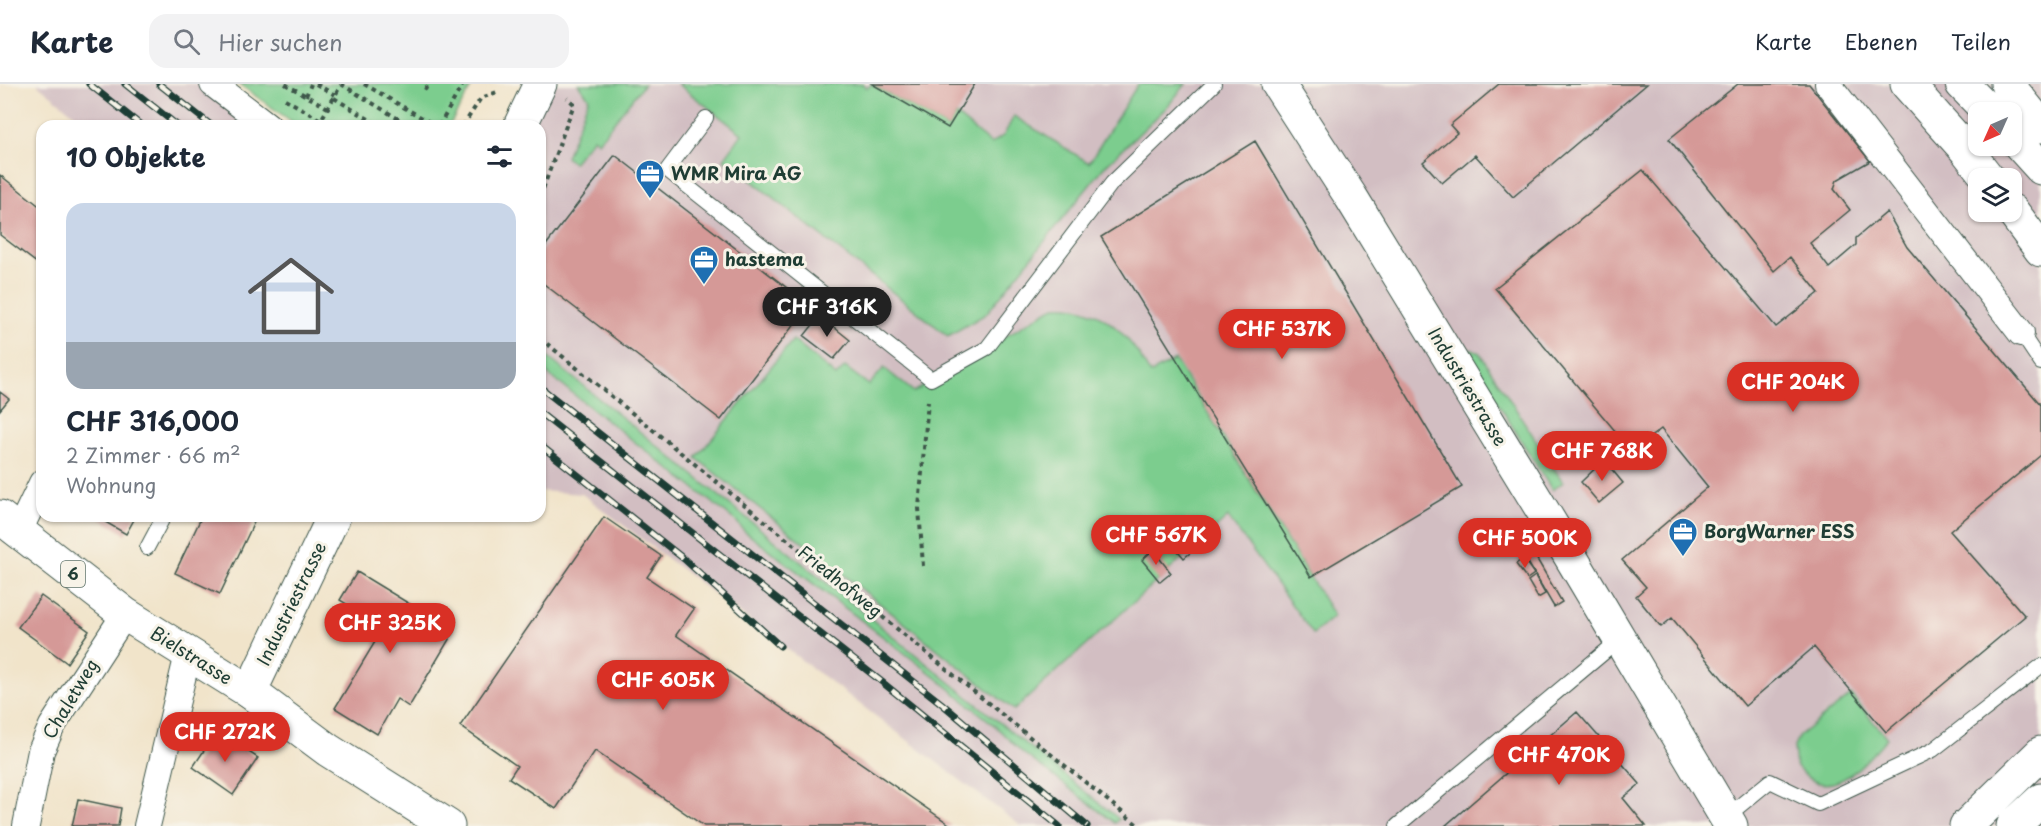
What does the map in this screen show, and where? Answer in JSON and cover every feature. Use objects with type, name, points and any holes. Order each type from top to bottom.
[{"type":"main road","points":[[523,120],[540,84]]},
{"type":"main road","name":"Industriestrasse","points":[[1278,84],[1357,207],[1729,821]]},
{"type":"main road","points":[[1908,84],[1980,168]]},
{"type":"main road","points":[[1962,84],[1979,102]]},
{"type":"main road","points":[[2007,84],[2041,126]]},
{"type":"main road","points":[[2022,147],[2041,168]]},
{"type":"main road","points":[[2020,222],[2041,250]]},
{"type":"main road","name":"Industriestrasse","points":[[250,692],[331,522]]},
{"type":"main road","name":"Bielstrasse","points":[[9,524],[125,614],[250,692],[328,750],[448,826]]},
{"type":"main road","points":[[1966,826],[2041,753]]},
{"type":"main road","points":[[2013,826],[2041,800]]},
{"type":"street","points":[[213,84],[259,120]]},
{"type":"street","points":[[1828,84],[2021,333]]},
{"type":"street","points":[[9,524],[36,490]]},
{"type":"street","name":"Chaletweg","points":[[26,826],[42,751],[52,726],[125,614]]},
{"type":"street","points":[[147,826],[188,654]]},
{"type":"lane","points":[[706,118],[667,170],[932,379],[987,348],[1112,183],[1214,84]]},
{"type":"lane","points":[[2021,333],[2041,363]]},
{"type":"lane","points":[[147,548],[162,522]]},
{"type":"lane","points":[[1397,826],[1619,640]]},
{"type":"lane","name":"Industriestrasse","points":[[1729,821],[1770,781],[1818,804],[1933,750],[2041,666]]},
{"type":"path","points":[[285,84],[328,108]]},
{"type":"path","points":[[306,96],[311,84]]},
{"type":"path","points":[[316,84],[371,120]]},
{"type":"path","points":[[276,94],[321,120],[341,84],[400,120]]},
{"type":"path","points":[[364,84],[421,120]]},
{"type":"path","points":[[425,90],[428,84]]},
{"type":"path","points":[[441,120],[463,84]]},
{"type":"path","points":[[540,84],[574,104],[546,181]]},
{"type":"path","name":"Friedhofweg","points":[[546,343],[1139,826]]},
{"type":"path","points":[[922,566],[920,508],[932,379]]},
{"type":"shaded area","points":[[37,84],[217,84],[266,120],[82,120]]},
{"type":"shaded area","points":[[540,84],[2041,84],[2041,826],[1021,826],[582,494],[546,491],[546,120],[523,120]]},
{"type":"green space","points":[[239,84],[473,84],[452,120],[290,120]]},
{"type":"green space","points":[[578,84],[644,84],[598,142],[593,138],[573,163],[566,157],[589,98]]},
{"type":"green space","points":[[678,84],[863,84],[867,88],[872,84],[948,128],[956,115],[991,144],[1004,135],[1014,116],[1089,163],[1138,84],[1186,84],[1166,108],[1105,166],[986,314],[948,336],[724,159],[742,134]]},
{"type":"green space","points":[[1055,306],[1086,310],[1100,316],[1123,335],[1150,374],[1175,360],[1334,616],[1313,634],[1228,517],[1014,710],[696,458],[793,340],[836,376],[845,367],[869,385],[884,368],[914,392]]},
{"type":"green space","points":[[1472,349],[1479,352],[1563,482],[1552,490],[1469,357],[1469,351]]},
{"type":"green space","points":[[546,356],[1119,819],[1115,823],[1023,753],[994,725],[928,671],[744,531],[737,522],[546,373]]},
{"type":"green space","points":[[1851,695],[1887,738],[1857,770],[1845,778],[1833,783],[1821,783],[1809,778],[1796,766],[1794,747],[1799,736]]},
{"type":"building","points":[[872,84],[975,84],[948,128]]},
{"type":"building","points":[[1499,84],[1647,84],[1513,197],[1475,155],[1442,183],[1423,162],[1457,133],[1450,125]]},
{"type":"building","points":[[1738,84],[1809,84],[1870,161],[1837,180],[1834,189],[1850,210],[1810,243],[1829,268],[1856,245],[1856,238],[1887,212],[1907,247],[2041,405],[2041,455],[1950,531],[2025,616],[1886,732],[1814,647],[1745,706],[1672,618],[1661,627],[1636,596],[1646,587],[1622,560],[1708,487],[1661,429],[1632,451],[1495,288],[1643,170],[1776,327],[1819,293],[1790,257],[1774,271],[1669,139]]},
{"type":"building","points":[[1255,141],[1462,487],[1311,577],[1101,237]]},
{"type":"building","points":[[615,155],[809,305],[721,420],[546,286],[546,245]]},
{"type":"building","points":[[0,175],[36,203],[36,262],[0,235]]},
{"type":"building","points":[[820,316],[850,340],[834,359],[804,336]]},
{"type":"building","points":[[0,392],[9,399],[0,410]]},
{"type":"building","points":[[1604,460],[1623,483],[1599,503],[1581,482]]},
{"type":"building","points":[[604,517],[661,556],[647,577],[694,609],[676,635],[952,826],[704,826],[595,751],[556,809],[509,778],[517,766],[460,726]]},
{"type":"building","points":[[1188,519],[1206,540],[1184,558],[1166,537]]},
{"type":"building","points":[[105,522],[133,522],[126,534]]},
{"type":"building","points":[[199,522],[254,522],[220,594],[175,573]]},
{"type":"building","points":[[1531,549],[1562,602],[1554,607],[1523,554]]},
{"type":"building","points":[[1153,550],[1171,573],[1160,582],[1142,560]]},
{"type":"building","points":[[1523,558],[1534,574],[1527,579],[1516,564]]},
{"type":"building","points":[[357,572],[454,631],[409,707],[397,699],[377,734],[335,708],[384,627],[340,600]]},
{"type":"building","points":[[1535,576],[1545,594],[1538,598],[1528,581]]},
{"type":"building","points":[[41,596],[89,631],[67,663],[18,627]]},
{"type":"building","points":[[1577,712],[1640,784],[1623,798],[1646,826],[1445,826]]},
{"type":"building","points":[[217,731],[258,758],[233,795],[193,767]]},
{"type":"building","points":[[78,799],[121,808],[118,826],[72,826]]},
{"type":"railway","points":[[89,84],[134,120]]},
{"type":"railway","points":[[125,84],[170,120]]},
{"type":"railway","points":[[159,84],[204,120]]},
{"type":"railway","points":[[546,392],[941,703],[1087,826]]},
{"type":"railway","points":[[546,418],[882,682],[1059,826]]},
{"type":"railway","points":[[546,450],[684,559],[780,646]]},
{"type":"place","name":"WMR Mira AG","points":[[650,200]]},
{"type":"place","name":"hastema","points":[[704,286]]},
{"type":"place","name":"BorgWarner ESS","points":[[1683,558]]}]
